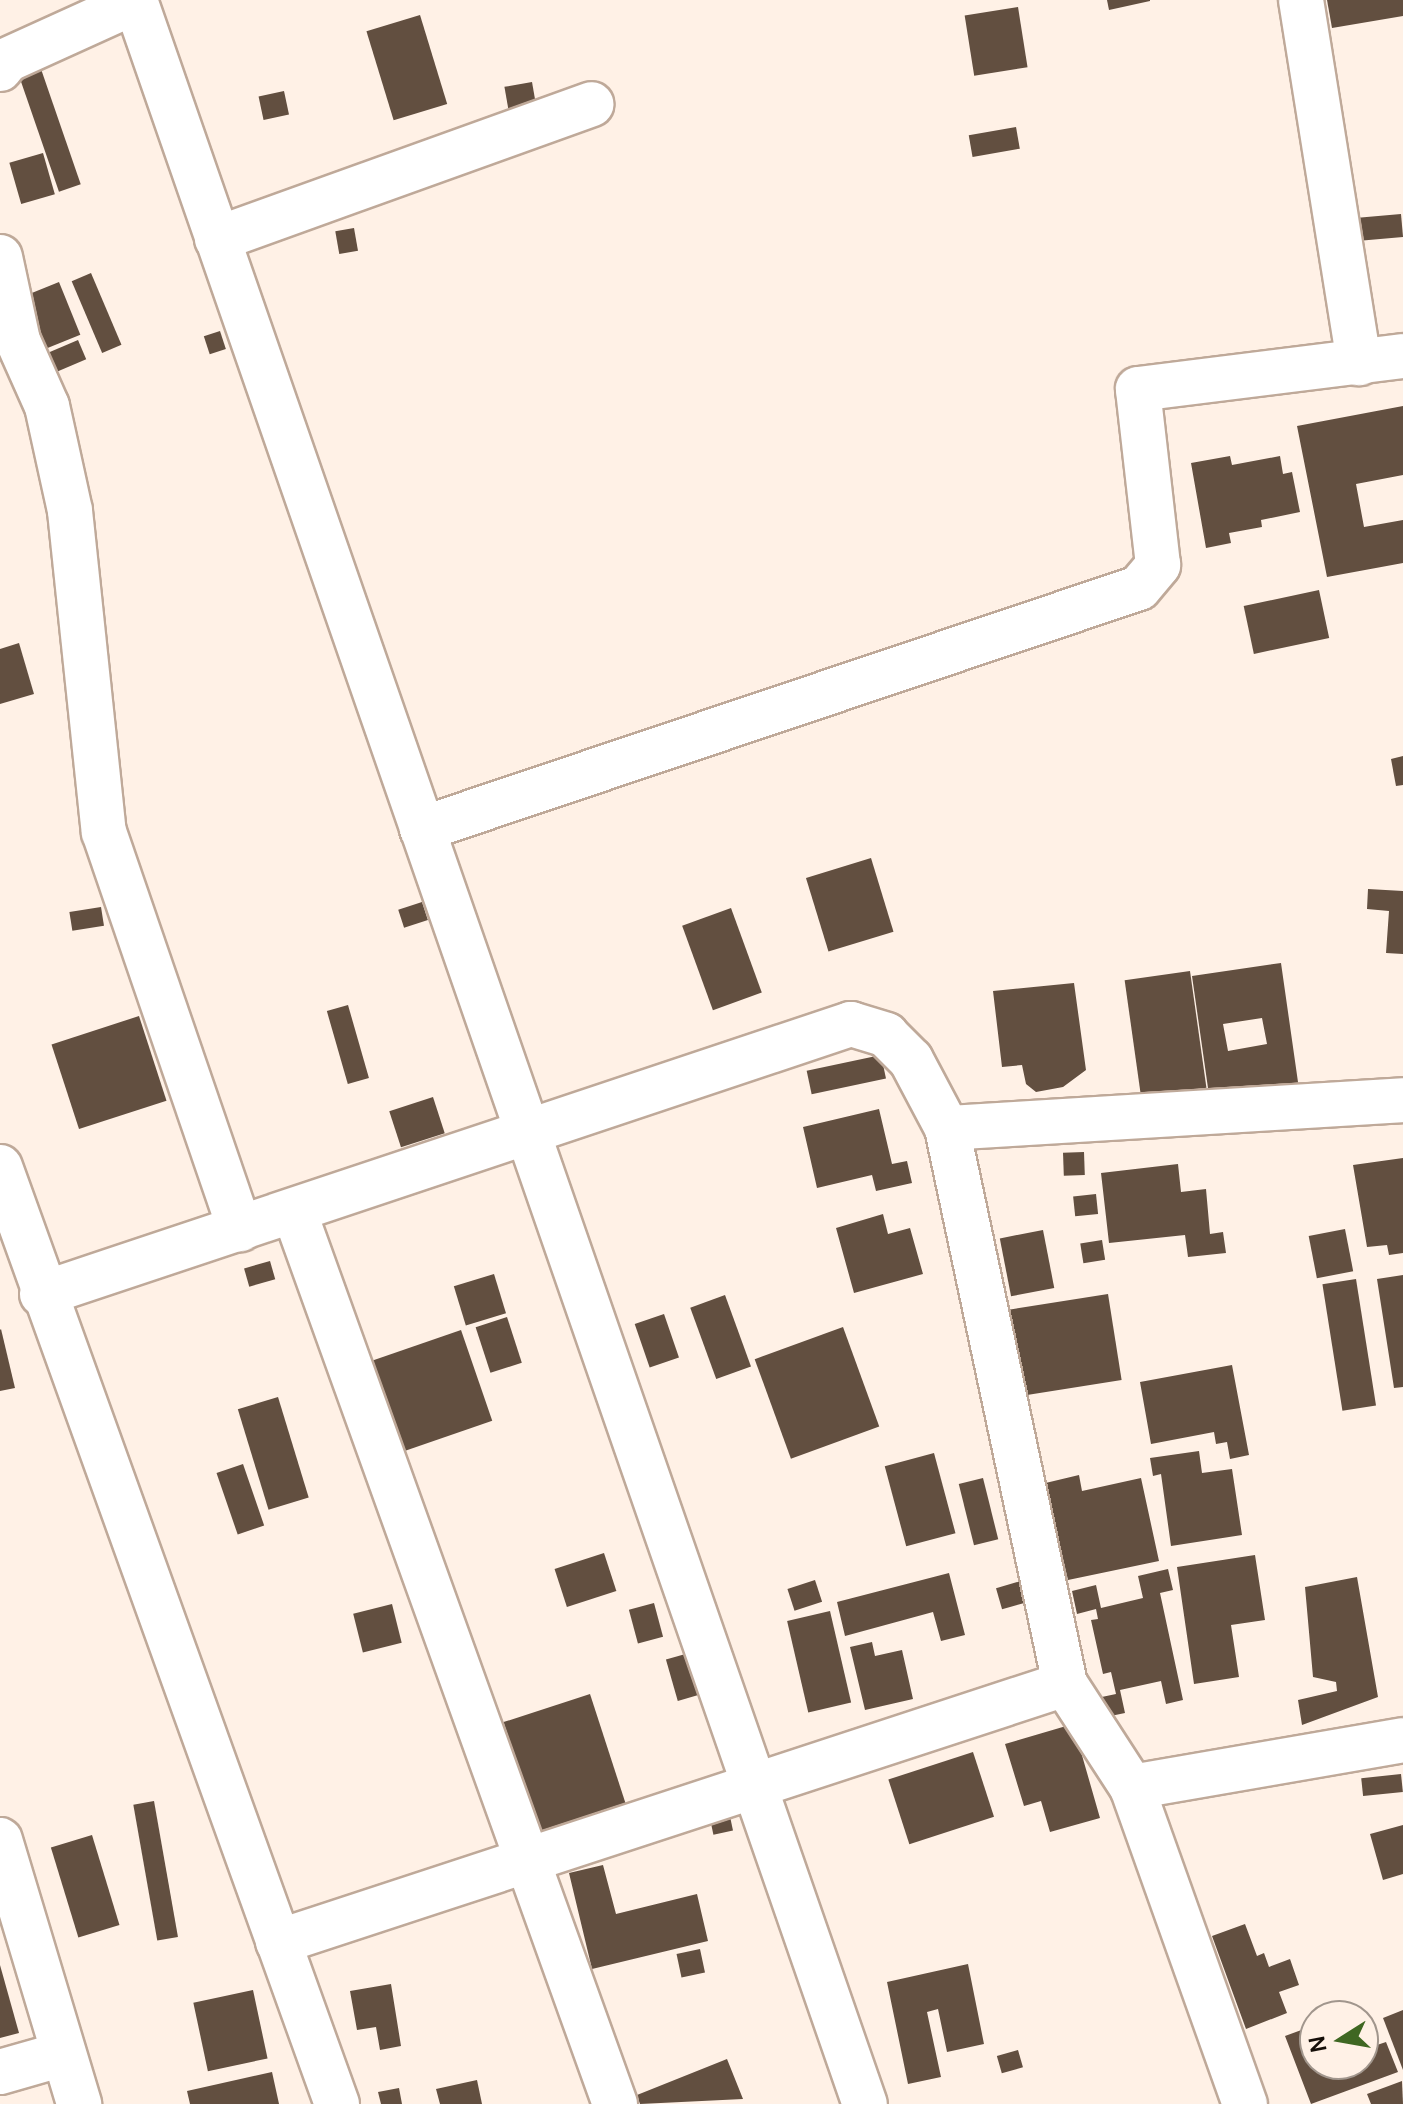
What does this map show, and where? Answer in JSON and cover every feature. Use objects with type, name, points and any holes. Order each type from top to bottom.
[{"type":"street","points":[[1301,0],[1359,363]]},
{"type":"street","points":[[0,69],[7,60],[135,1],[865,2104]]},
{"type":"street","points":[[217,239],[591,104]]},
{"type":"street","points":[[0,257],[9,344],[47,406],[70,511],[104,832],[240,1229]]},
{"type":"street","points":[[422,829],[1139,588],[1158,565],[1138,389],[1403,356]]},
{"type":"street","points":[[42,1294],[851,1024],[886,1035],[911,1060],[947,1128],[1065,1684],[1132,1787],[1245,2104]]},
{"type":"street","points":[[947,1128],[1403,1100]]},
{"type":"street","points":[[0,1167],[42,1294],[337,2104]]},
{"type":"street","points":[[294,1211],[615,2104]]},
{"type":"street","points":[[278,1942],[1065,1684]]},
{"type":"street","points":[[1132,1787],[1403,1740]]},
{"type":"street","points":[[0,1840],[79,2104]]},
{"type":"street","points":[[0,2072],[63,2054]]},
{"type":"building","points":[[1107,0],[1150,0],[1150,1],[1109,10]]},
{"type":"building","points":[[1327,0],[1403,0],[1403,16],[1332,28]]},
{"type":"building","points":[[1018,7],[1028,67],[974,76],[965,15]]},
{"type":"building","points":[[420,15],[447,104],[394,120],[366,31]]},
{"type":"building","points":[[41,69],[81,184],[59,192],[19,76]]},
{"type":"building","points":[[532,82],[536,105],[508,110],[504,87]]},
{"type":"building","points":[[284,91],[289,114],[264,120],[259,96]]},
{"type":"building","points":[[1016,127],[1020,149],[973,157],[969,135]]},
{"type":"building","points":[[43,153],[55,194],[21,204],[9,163]]},
{"type":"building","points":[[1401,214],[1403,237],[1360,241],[1358,218]]},
{"type":"building","points":[[354,228],[358,251],[339,254],[335,231]]},
{"type":"building","points":[[91,273],[121,345],[102,353],[72,281]]},
{"type":"building","points":[[59,282],[80,335],[36,353],[14,300]]},
{"type":"building","points":[[220,331],[226,349],[210,354],[204,336]]},
{"type":"building","points":[[78,340],[86,359],[52,374],[44,354]]},
{"type":"building","points":[[1403,406],[1403,475],[1356,484],[1364,527],[1403,520],[1403,563],[1327,577],[1297,426]]},
{"type":"building","points":[[1230,456],[1232,465],[1280,456],[1283,474],[1292,472],[1300,512],[1261,520],[1262,527],[1229,533],[1231,543],[1206,548],[1191,463]]},
{"type":"building","points":[[1319,590],[1329,638],[1254,654],[1244,606]]},
{"type":"building","points":[[19,643],[34,694],[0,704],[0,649]]},
{"type":"building","points":[[1403,756],[1403,785],[1396,786],[1391,759]]},
{"type":"building","points":[[871,858],[894,932],[828,952],[806,878]]},
{"type":"building","points":[[1368,889],[1403,891],[1403,954],[1386,953],[1389,911],[1367,909]]},
{"type":"building","points":[[422,902],[428,920],[404,928],[398,910]]},
{"type":"building","points":[[101,907],[104,926],[72,931],[69,912]]},
{"type":"building","points":[[731,908],[762,993],[713,1010],[682,926]]},
{"type":"building","points":[[1281,963],[1299,1089],[1210,1102],[1192,976]],"holes":[[[1262,1018],[1267,1044],[1228,1051],[1223,1024]]]},
{"type":"building","points":[[1190,971],[1206,1088],[1141,1097],[1125,980]]},
{"type":"building","points":[[1074,983],[1086,1070],[1063,1087],[1036,1092],[1026,1084],[1022,1065],[1002,1067],[993,991]]},
{"type":"building","points":[[348,1005],[369,1078],[348,1084],[327,1011]]},
{"type":"building","points":[[139,1016],[167,1101],[79,1129],[52,1044]]},
{"type":"building","points":[[881,1055],[886,1078],[812,1094],[807,1071]]},
{"type":"building","points":[[433,1097],[445,1133],[401,1147],[389,1111]]},
{"type":"building","points":[[879,1109],[892,1164],[907,1161],[912,1183],[876,1191],[872,1175],[817,1188],[803,1127]]},
{"type":"building","points":[[1084,1152],[1085,1175],[1064,1176],[1063,1153]]},
{"type":"building","points":[[1403,1158],[1403,1253],[1389,1255],[1387,1245],[1367,1247],[1353,1165]]},
{"type":"building","points":[[1178,1164],[1181,1192],[1206,1189],[1210,1234],[1223,1232],[1226,1253],[1188,1257],[1185,1235],[1109,1243],[1101,1173]]},
{"type":"building","points":[[1096,1194],[1098,1214],[1075,1216],[1073,1196]]},
{"type":"building","points":[[883,1214],[888,1234],[910,1228],[923,1274],[854,1293],[836,1228]]},
{"type":"building","points":[[1345,1229],[1353,1271],[1317,1278],[1309,1236]]},
{"type":"building","points":[[1043,1230],[1054,1288],[1011,1296],[1000,1238]]},
{"type":"building","points":[[1102,1240],[1105,1260],[1083,1263],[1080,1243]]},
{"type":"building","points":[[270,1261],[275,1279],[249,1287],[244,1268]]},
{"type":"building","points":[[494,1274],[506,1313],[466,1325],[454,1286]]},
{"type":"building","points":[[1403,1275],[1403,1387],[1394,1388],[1377,1279]]},
{"type":"building","points":[[1356,1279],[1376,1405],[1342,1411],[1322,1284]]},
{"type":"building","points":[[1108,1294],[1122,1380],[1007,1398],[993,1312]]},
{"type":"building","points":[[725,1295],[751,1366],[716,1379],[690,1308]]},
{"type":"building","points":[[664,1314],[679,1357],[650,1368],[635,1324]]},
{"type":"building","points":[[507,1317],[522,1363],[490,1373],[476,1327]]},
{"type":"building","points":[[843,1327],[879,1427],[791,1459],[755,1359]]},
{"type":"building","points":[[0,1330],[15,1388],[0,1391]]},
{"type":"building","points":[[461,1330],[492,1421],[402,1452],[371,1361]]},
{"type":"building","points":[[1232,1365],[1249,1455],[1230,1459],[1227,1442],[1216,1444],[1214,1432],[1151,1444],[1140,1382]]},
{"type":"building","points":[[278,1397],[309,1497],[269,1510],[238,1409]]},
{"type":"building","points":[[1199,1451],[1202,1473],[1232,1469],[1242,1535],[1171,1546],[1161,1474],[1153,1476],[1150,1458]]},
{"type":"building","points":[[934,1453],[955,1533],[906,1546],[885,1466]]},
{"type":"building","points":[[243,1464],[264,1525],[238,1535],[217,1473]]},
{"type":"building","points":[[1079,1475],[1082,1491],[1141,1478],[1159,1561],[1068,1580],[1051,1506],[1038,1509],[1033,1486]]},
{"type":"building","points":[[983,1478],[998,1539],[974,1545],[959,1484]]},
{"type":"building","points":[[604,1553],[616,1591],[567,1607],[555,1569]]},
{"type":"building","points":[[1255,1555],[1265,1620],[1231,1625],[1239,1677],[1194,1684],[1177,1567]]},
{"type":"building","points":[[1168,1569],[1173,1590],[1160,1593],[1183,1700],[1166,1704],[1161,1681],[1120,1690],[1125,1713],[1101,1718],[1097,1698],[1116,1694],[1111,1672],[1103,1674],[1091,1620],[1098,1619],[1096,1609],[1077,1614],[1072,1591],[1096,1585],[1101,1608],[1143,1598],[1138,1576]]},
{"type":"building","points":[[949,1573],[965,1635],[941,1641],[933,1612],[845,1636],[837,1602]]},
{"type":"building","points":[[1357,1577],[1378,1697],[1302,1725],[1298,1700],[1337,1691],[1336,1682],[1313,1677],[1305,1587]]},
{"type":"building","points":[[815,1580],[822,1602],[795,1611],[787,1589]]},
{"type":"building","points":[[1021,1581],[1027,1602],[1002,1609],[996,1588]]},
{"type":"building","points":[[654,1603],[663,1637],[638,1644],[629,1610]]},
{"type":"building","points":[[392,1604],[402,1643],[363,1652],[353,1614]]},
{"type":"building","points":[[830,1611],[851,1703],[808,1712],[787,1621]]},
{"type":"building","points":[[872,1642],[875,1656],[902,1650],[913,1699],[865,1710],[850,1647]]},
{"type":"building","points":[[689,1653],[701,1694],[678,1701],[666,1660]]},
{"type":"building","points":[[590,1694],[626,1803],[539,1831],[503,1722]]},
{"type":"building","points":[[1073,1724],[1100,1818],[1050,1832],[1041,1801],[1024,1806],[1005,1744]]},
{"type":"building","points":[[973,1752],[994,1817],[909,1844],[888,1780]]},
{"type":"building","points":[[1401,1774],[1403,1792],[1363,1796],[1361,1778]]},
{"type":"building","points":[[154,1801],[178,1937],[157,1941],[133,1805]]},
{"type":"building","points":[[728,1807],[733,1830],[713,1835],[708,1811]]},
{"type":"building","points":[[1403,1825],[1403,1874],[1383,1880],[1370,1834]]},
{"type":"building","points":[[92,1835],[119,1925],[78,1937],[51,1848]]},
{"type":"building","points":[[603,1865],[616,1914],[697,1894],[708,1941],[592,1969],[569,1873]]},
{"type":"building","points":[[1245,1924],[1257,1956],[1264,1953],[1269,1967],[1290,1959],[1299,1985],[1279,1992],[1287,2013],[1246,2029],[1212,1936]]},
{"type":"building","points":[[700,1949],[705,1972],[682,1977],[677,1954]]},
{"type":"building","points":[[968,1964],[984,2044],[947,2052],[938,2009],[927,2012],[941,2077],[908,2084],[887,1982]]},
{"type":"building","points":[[0,1965],[19,2033],[0,2038]]},
{"type":"building","points":[[391,1984],[401,2046],[380,2050],[376,2027],[357,2030],[350,1991]]},
{"type":"building","points":[[253,1990],[268,2058],[208,2071],[193,2003]]},
{"type":"building","points":[[1403,2010],[1403,2070],[1383,2018]]},
{"type":"building","points":[[1299,2031],[1299,2073],[1285,2036]]},
{"type":"building","points":[[1386,2042],[1398,2072],[1379,2079],[1379,2044]]},
{"type":"building","points":[[1018,2050],[1023,2067],[1002,2073],[997,2056]]},
{"type":"building","points":[[727,2059],[743,2099],[640,2104],[637,2095]]},
{"type":"building","points":[[272,2072],[279,2104],[190,2104],[187,2091]]},
{"type":"building","points":[[477,2080],[482,2104],[440,2104],[436,2089]]},
{"type":"building","points":[[1302,2080],[1376,2080],[1311,2104]]},
{"type":"building","points":[[1402,2081],[1403,2104],[1371,2104],[1367,2094]]},
{"type":"building","points":[[399,2088],[402,2104],[381,2104],[378,2092]]}]
